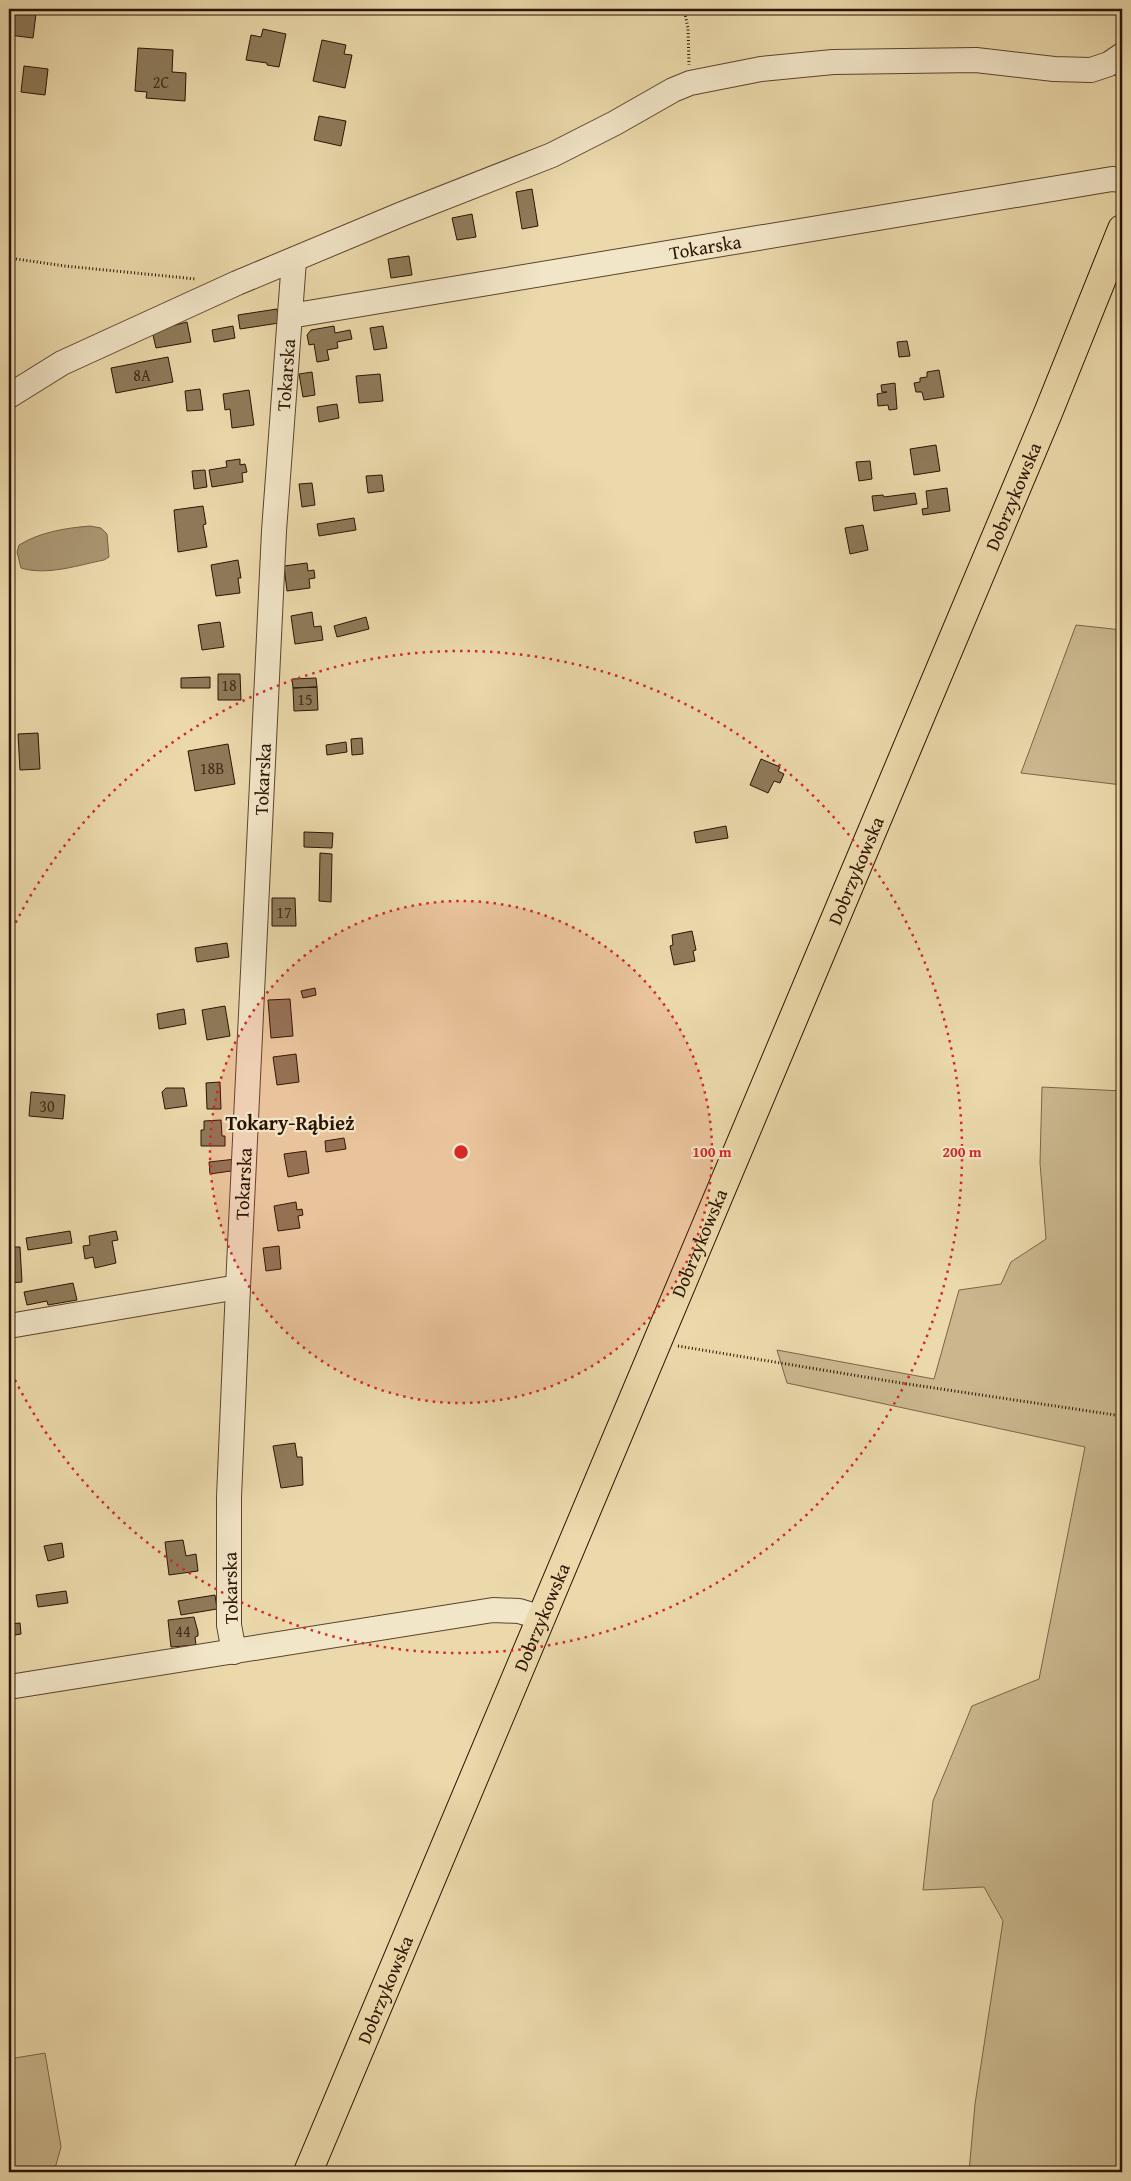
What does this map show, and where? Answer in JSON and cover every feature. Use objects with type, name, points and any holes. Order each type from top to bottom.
[{"type":"main road","name":"Dobrzykowska","points":[[308,2172],[539,1617],[1044,422],[1122,229]]},
{"type":"street","points":[[9,396],[62,363],[237,283],[402,214],[552,155],[615,124],[673,90],[690,83],[761,69],[833,62],[976,60],[1054,69],[1091,70],[1109,64],[1122,55]]},
{"type":"street","name":"Tokarska","points":[[290,316],[1112,179],[1122,180]]},
{"type":"street","name":"Tokarska","points":[[294,260],[274,530],[238,1287],[229,1497],[230,1624],[234,1652],[493,1610],[519,1611],[539,1617]]},
{"type":"street","points":[[9,1326],[238,1287]]},
{"type":"street","points":[[9,1687],[234,1652]]},
{"type":"path","points":[[684,9],[688,28],[690,83]]},
{"type":"path","points":[[9,258],[65,266],[204,280]]},
{"type":"path","points":[[655,1342],[1122,1416]]},
{"type":"shaded area","points":[[90,526],[101,528],[107,534],[109,557],[104,560],[74,567],[52,570],[41,571],[21,568],[17,552],[19,545],[53,531]]},
{"type":"shaded area","points":[[1076,625],[1122,630],[1122,785],[1021,773]]},
{"type":"shaded area","points":[[1042,1087],[1122,1091],[1122,2128],[1119,2138],[1122,2137],[1122,2172],[969,2172],[975,2104],[1003,1921],[984,1887],[923,1890],[933,1801],[972,1706],[1039,1679],[1085,1447],[787,1383],[777,1350],[934,1379],[959,1290],[1001,1284],[1011,1262],[1046,1239],[1040,1163]]},
{"type":"shaded area","points":[[45,2053],[61,2147],[54,2172],[9,2172],[9,2059]]},
{"type":"building","points":[[9,9],[31,9],[30,13],[36,14],[33,38],[9,35]]},
{"type":"building","points":[[263,29],[286,34],[279,67],[246,60],[251,35],[261,37]]},
{"type":"building","points":[[322,40],[346,45],[344,54],[352,55],[345,88],[313,81]]},
{"type":"building","points":[[138,48],[173,50],[172,72],[186,73],[185,101],[146,98],[147,92],[135,91]]},
{"type":"building","points":[[24,66],[48,69],[45,95],[21,92]]},
{"type":"building","points":[[319,116],[346,121],[341,146],[314,140]]},
{"type":"building","points":[[532,189],[538,226],[522,229],[516,192]]},
{"type":"building","points":[[472,214],[476,237],[457,240],[452,218]]},
{"type":"building","points":[[409,256],[412,275],[391,278],[388,259]]},
{"type":"building","points":[[277,309],[279,323],[240,329],[238,315]]},
{"type":"building","points":[[187,322],[191,342],[156,348],[152,331]]},
{"type":"building","points":[[233,326],[235,338],[214,342],[212,330]]},
{"type":"building","points":[[334,326],[335,333],[350,330],[352,339],[337,342],[338,348],[327,350],[329,360],[317,362],[314,344],[309,345],[307,335],[311,330]]},
{"type":"building","points":[[383,326],[387,348],[374,350],[370,328]]},
{"type":"building","points":[[907,341],[910,356],[899,357],[897,342]]},
{"type":"building","points":[[168,357],[173,382],[116,393],[111,368]]},
{"type":"building","points":[[939,370],[944,397],[924,400],[922,392],[916,392],[914,383],[920,382],[920,378],[927,377],[927,372]]},
{"type":"building","points":[[312,372],[315,395],[303,397],[299,374]]},
{"type":"building","points":[[380,374],[383,401],[359,403],[356,376]]},
{"type":"building","points":[[895,383],[897,409],[889,410],[888,405],[878,406],[877,394],[887,392],[882,392],[881,385]]},
{"type":"building","points":[[200,389],[203,410],[187,411],[185,391]]},
{"type":"building","points":[[249,390],[254,425],[232,428],[230,409],[225,410],[223,394]]},
{"type":"building","points":[[337,404],[339,418],[319,422],[317,407]]},
{"type":"building","points":[[936,445],[940,471],[914,475],[910,449]]},
{"type":"building","points":[[240,459],[240,465],[245,464],[247,472],[242,473],[243,482],[212,487],[209,470],[227,467],[226,461]]},
{"type":"building","points":[[870,461],[872,479],[859,481],[856,462]]},
{"type":"building","points":[[205,470],[207,487],[194,489],[192,471]]},
{"type":"building","points":[[382,475],[384,491],[368,493],[366,476]]},
{"type":"building","points":[[312,483],[315,505],[302,507],[299,484]]},
{"type":"building","points":[[947,488],[950,511],[923,515],[922,509],[928,508],[926,491]]},
{"type":"building","points":[[915,493],[917,504],[874,511],[872,496],[883,495],[884,497]]},
{"type":"building","points":[[203,506],[206,524],[203,525],[207,547],[178,552],[174,510]]},
{"type":"building","points":[[354,518],[356,530],[319,536],[317,524]]},
{"type":"building","points":[[863,525],[868,550],[850,554],[845,528]]},
{"type":"building","points":[[238,560],[241,578],[238,578],[240,593],[216,596],[211,565]]},
{"type":"building","points":[[307,563],[308,571],[314,570],[315,578],[309,579],[310,588],[287,591],[284,566]]},
{"type":"building","points":[[312,612],[314,627],[321,626],[323,640],[295,644],[291,616]]},
{"type":"building","points":[[366,617],[369,629],[337,637],[334,626]]},
{"type":"building","points":[[220,622],[224,647],[202,650],[198,625]]},
{"type":"building","points":[[218,674],[240,674],[241,700],[218,700]]},
{"type":"building","points":[[210,677],[210,688],[181,688],[181,678]]},
{"type":"building","points":[[316,678],[317,687],[293,688],[292,679]]},
{"type":"building","points":[[317,687],[318,710],[294,711],[293,688]]},
{"type":"building","points":[[38,733],[40,769],[20,770],[18,734]]},
{"type":"building","points":[[362,738],[363,754],[352,755],[351,739]]},
{"type":"building","points":[[346,742],[347,752],[327,755],[326,745]]},
{"type":"building","points":[[228,744],[235,784],[195,791],[188,751]]},
{"type":"building","points":[[761,759],[780,767],[778,771],[784,774],[780,783],[774,781],[768,793],[750,785]]},
{"type":"building","points":[[726,826],[728,838],[696,843],[694,832]]},
{"type":"building","points":[[304,832],[333,833],[332,848],[304,847]]},
{"type":"building","points":[[320,853],[332,854],[331,902],[319,901]]},
{"type":"building","points":[[272,898],[295,898],[296,926],[272,926]]},
{"type":"building","points":[[692,931],[696,950],[693,951],[695,961],[674,965],[670,946],[673,945],[672,935]]},
{"type":"building","points":[[227,943],[229,957],[197,962],[195,948]]},
{"type":"building","points":[[315,988],[316,995],[303,998],[301,991]]},
{"type":"building","points":[[290,999],[293,1036],[271,1038],[268,1000]]},
{"type":"building","points":[[225,1006],[230,1036],[207,1040],[202,1010]]},
{"type":"building","points":[[184,1009],[186,1024],[159,1029],[157,1014]]},
{"type":"building","points":[[296,1054],[299,1082],[277,1085],[273,1057]]},
{"type":"building","points":[[220,1082],[221,1109],[207,1109],[206,1083]]},
{"type":"building","points":[[166,1088],[184,1088],[187,1106],[165,1109],[162,1092]]},
{"type":"building","points":[[31,1092],[65,1095],[63,1119],[29,1116]]},
{"type":"building","points":[[221,1120],[222,1136],[225,1136],[225,1146],[201,1146],[201,1130],[204,1130],[204,1121]]},
{"type":"building","points":[[344,1138],[346,1149],[326,1152],[325,1141]]},
{"type":"building","points":[[306,1151],[309,1173],[288,1177],[284,1154]]},
{"type":"building","points":[[236,1159],[238,1170],[210,1174],[209,1162]]},
{"type":"building","points":[[296,1202],[297,1210],[302,1209],[303,1215],[298,1216],[300,1228],[278,1231],[274,1206]]},
{"type":"building","points":[[70,1231],[72,1243],[28,1250],[26,1238]]},
{"type":"building","points":[[116,1231],[118,1240],[112,1241],[116,1263],[95,1268],[93,1257],[85,1259],[83,1246],[90,1245],[89,1236]]},
{"type":"building","points":[[279,1246],[281,1269],[266,1271],[263,1248]]},
{"type":"building","points":[[9,1247],[20,1247],[22,1282],[9,1283]]},
{"type":"building","points":[[73,1283],[77,1300],[48,1305],[47,1301],[27,1305],[24,1292]]},
{"type":"building","points":[[295,1443],[297,1457],[302,1457],[303,1485],[281,1488],[273,1446]]},
{"type":"building","points":[[183,1540],[186,1556],[196,1554],[198,1571],[169,1575],[165,1542]]},
{"type":"building","points":[[62,1543],[64,1557],[48,1561],[44,1546]]},
{"type":"building","points":[[66,1591],[68,1603],[38,1607],[36,1595]]},
{"type":"building","points":[[215,1595],[217,1609],[181,1615],[178,1601]]},
{"type":"building","points":[[194,1617],[198,1632],[198,1636],[195,1637],[196,1645],[171,1647],[168,1620]]},
{"type":"building","points":[[20,1623],[21,1634],[9,1636],[9,1624]]},
{"type":"building","points":[[9,1727],[12,1754],[9,1755]]},
{"type":"district","name":"Tokary-Rąbież","points":[[290,1122]]}]
